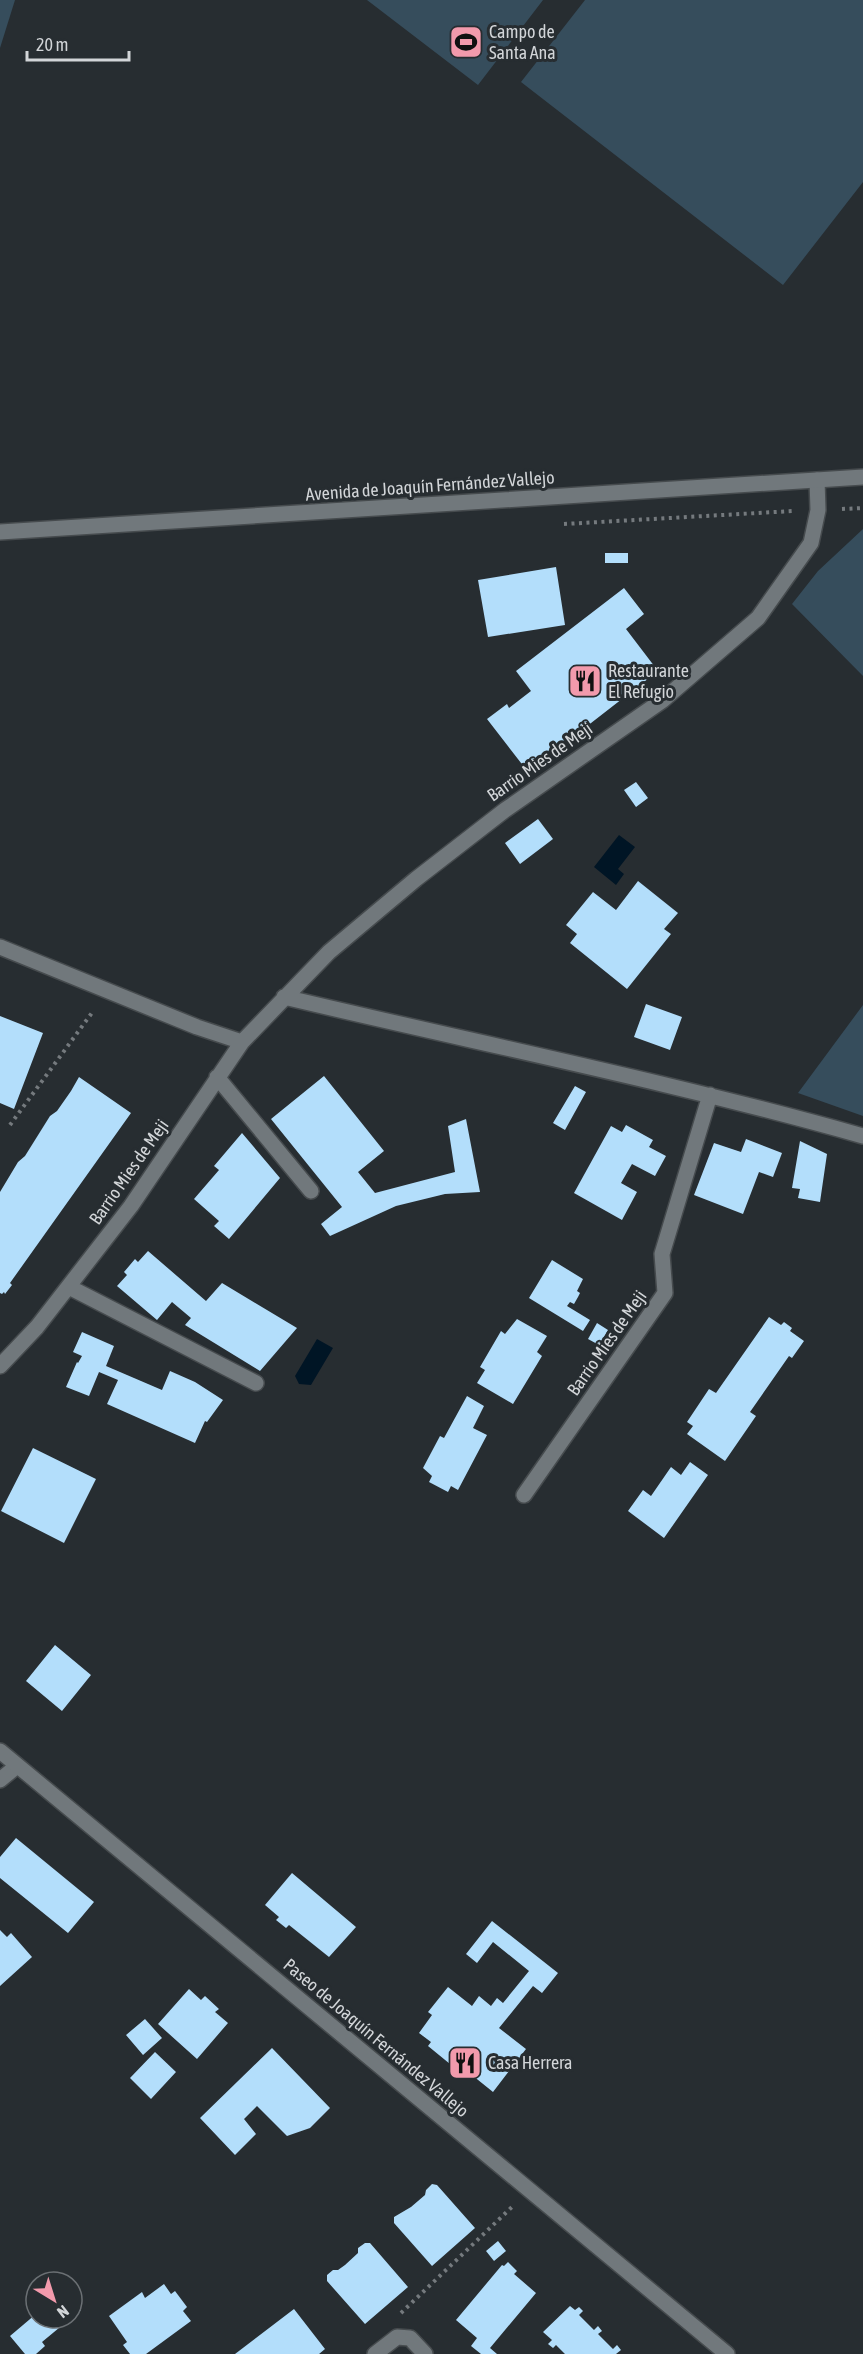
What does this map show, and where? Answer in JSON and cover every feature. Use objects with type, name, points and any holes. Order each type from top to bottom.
[{"type":"street","name":"Avenida de Joaquín Fernández Vallejo","points":[[0,532],[863,477]]},
{"type":"street","name":"Barrio Mies de Meji","points":[[0,1366],[37,1327],[131,1206],[242,1042],[329,952],[416,879],[505,810],[663,700],[758,618],[811,543],[818,510],[817,480]]},
{"type":"street","points":[[0,947],[196,1027],[242,1042]]},
{"type":"street","points":[[284,997],[711,1095],[863,1136]]},
{"type":"street","points":[[217,1077],[311,1191]]},
{"type":"street","name":"Barrio Mies de Meji","points":[[524,1495],[665,1293],[662,1254],[711,1095]]},
{"type":"street","points":[[69,1287],[256,1383]]},
{"type":"street","name":"Paseo de Joaquín Fernández Vallejo","points":[[0,1752],[727,2354]]},
{"type":"street","points":[[0,1780],[17,1766]]},
{"type":"street","points":[[380,2350],[397,2337],[410,2338],[425,2354]]},
{"type":"path","points":[[10,1125],[109,990]]},
{"type":"path","points":[[380,2350],[391,2321],[528,2191]]},
{"type":"shaded area","points":[[0,0],[15,0],[0,48]]},
{"type":"shaded area","name":"Campo de Santa Ana","points":[[367,0],[543,0],[478,85]]},
{"type":"shaded area","points":[[585,0],[863,0],[863,182],[783,285],[521,82]]},
{"type":"shaded area","points":[[863,529],[863,676],[792,604],[818,571]]},
{"type":"shaded area","points":[[619,835],[635,847],[618,869],[624,874],[616,885],[594,867]]},
{"type":"shaded area","points":[[863,1005],[863,1116],[798,1093]]},
{"type":"shaded area","points":[[317,1339],[333,1348],[311,1385],[299,1384],[295,1376]]},
{"type":"building","points":[[605,553],[628,553],[628,563],[605,563]]},
{"type":"building","points":[[556,567],[565,625],[488,637],[478,580]]},
{"type":"building","name":"Restaurante El Refugio","points":[[624,588],[644,614],[626,629],[658,671],[528,772],[487,719],[507,704],[509,708],[531,691],[516,671]]},
{"type":"building","points":[[636,782],[648,798],[636,807],[624,790]]},
{"type":"building","points":[[538,819],[553,839],[520,864],[505,843]]},
{"type":"building","points":[[638,881],[678,913],[664,929],[671,934],[627,989],[570,943],[577,934],[566,925],[593,892],[616,910]]},
{"type":"building","points":[[646,1004],[682,1017],[670,1050],[634,1037]]},
{"type":"building","points":[[0,1016],[43,1033],[14,1109],[0,1103]]},
{"type":"building","points":[[324,1076],[384,1151],[358,1172],[375,1193],[455,1172],[448,1126],[466,1119],[480,1192],[445,1194],[396,1206],[330,1236],[321,1224],[342,1207],[271,1119]]},
{"type":"building","points":[[79,1077],[131,1113],[10,1283],[12,1285],[5,1294],[4,1292],[2,1294],[0,1293],[0,1192],[18,1162],[25,1156],[50,1116],[57,1111]]},
{"type":"building","points":[[575,1086],[586,1092],[565,1130],[553,1123]]},
{"type":"building","points":[[626,1125],[653,1140],[649,1147],[666,1156],[655,1176],[632,1164],[621,1183],[637,1192],[622,1220],[574,1193],[611,1126],[622,1132]]},
{"type":"building","points":[[242,1133],[280,1178],[229,1239],[214,1226],[219,1221],[194,1199],[219,1170],[214,1166]]},
{"type":"building","points":[[746,1139],[782,1153],[773,1177],[759,1172],[743,1214],[694,1195],[714,1143],[741,1152]]},
{"type":"building","points":[[800,1141],[827,1154],[820,1202],[798,1198],[800,1189],[792,1188]]},
{"type":"building","points":[[148,1251],[206,1301],[222,1283],[297,1328],[260,1371],[185,1325],[191,1318],[172,1302],[157,1320],[117,1286],[127,1275],[124,1272],[135,1259],[138,1262]]},
{"type":"building","points":[[552,1260],[583,1279],[577,1291],[580,1293],[574,1304],[570,1302],[567,1306],[590,1320],[583,1331],[529,1298]]},
{"type":"building","points":[[769,1317],[781,1325],[784,1322],[792,1328],[790,1331],[804,1341],[792,1358],[789,1356],[750,1412],[756,1416],[725,1461],[687,1434],[693,1426],[687,1422],[709,1389],[716,1393]]},
{"type":"building","points":[[517,1319],[547,1336],[537,1352],[542,1356],[513,1404],[477,1383],[485,1370],[480,1367],[501,1331],[505,1334]]},
{"type":"building","points":[[597,1323],[608,1330],[599,1345],[588,1339]]},
{"type":"building","points":[[82,1332],[114,1346],[106,1366],[162,1390],[170,1371],[195,1382],[223,1400],[207,1422],[205,1421],[195,1443],[107,1404],[118,1380],[99,1372],[89,1396],[66,1387],[82,1356],[73,1352]]},
{"type":"building","points":[[467,1396],[484,1406],[473,1428],[487,1435],[458,1490],[451,1486],[448,1492],[429,1482],[432,1476],[423,1468],[440,1436],[444,1438]]},
{"type":"building","points":[[33,1448],[96,1479],[64,1543],[1,1511]]},
{"type":"building","points":[[690,1462],[708,1475],[664,1538],[628,1511],[643,1490],[651,1496],[671,1467],[681,1475]]},
{"type":"building","points":[[55,1645],[91,1675],[62,1711],[26,1681]]},
{"type":"building","points":[[16,1838],[94,1902],[68,1933],[0,1878],[0,1857]]},
{"type":"building","points":[[292,1873],[356,1927],[329,1957],[289,1925],[286,1928],[276,1920],[279,1917],[265,1905]]},
{"type":"building","points":[[492,1921],[558,1973],[542,1993],[533,1986],[499,2028],[526,2049],[493,2092],[457,2063],[454,2067],[450,2064],[428,2046],[431,2042],[419,2033],[432,2015],[428,2012],[448,1987],[472,2006],[479,1996],[491,2006],[497,1998],[503,2003],[529,1971],[493,1942],[477,1963],[466,1954]]},
{"type":"building","points":[[0,1930],[7,1937],[11,1933],[32,1957],[0,1986]]},
{"type":"building","points":[[189,1989],[201,2000],[205,1996],[219,2009],[215,2012],[228,2023],[197,2059],[158,2024]]},
{"type":"building","points":[[145,2019],[162,2038],[143,2055],[126,2035]]},
{"type":"building","points":[[272,2048],[330,2108],[310,2128],[287,2136],[257,2106],[244,2119],[256,2134],[235,2155],[200,2118]]},
{"type":"building","points":[[155,2052],[176,2072],[151,2099],[130,2078]]},
{"type":"building","points":[[432,2184],[437,2185],[475,2228],[432,2266],[394,2223],[394,2217],[425,2195],[426,2190]]},
{"type":"building","points":[[498,2241],[506,2251],[494,2261],[486,2251]]},
{"type":"building","points":[[365,2243],[370,2243],[408,2287],[365,2324],[327,2281],[327,2275],[345,2265],[358,2253],[358,2248]]},
{"type":"building","points":[[508,2262],[517,2271],[514,2274],[536,2293],[490,2348],[497,2354],[481,2354],[471,2346],[477,2338],[456,2320],[502,2265]]},
{"type":"building","points":[[164,2284],[171,2294],[175,2291],[187,2307],[183,2311],[191,2321],[146,2354],[130,2354],[123,2345],[127,2342],[109,2316],[142,2292],[145,2298]]},
{"type":"building","points":[[570,2306],[575,2310],[579,2307],[583,2311],[579,2315],[594,2330],[598,2326],[602,2331],[598,2334],[613,2349],[617,2345],[621,2350],[616,2354],[565,2354],[556,2345],[553,2348],[548,2344],[552,2340],[543,2332]]},
{"type":"building","points":[[294,2309],[325,2349],[319,2354],[235,2354]]},
{"type":"building","points":[[24,2324],[24,2330],[56,2330],[42,2342],[45,2346],[36,2354],[25,2354],[10,2336]]},
{"type":"place","name":"Campo de Santa Ana","points":[[466,42]]},
{"type":"place","name":"Restaurante El Refugio","points":[[585,681]]},
{"type":"place","name":"Casa Herrera","points":[[465,2063]]}]
